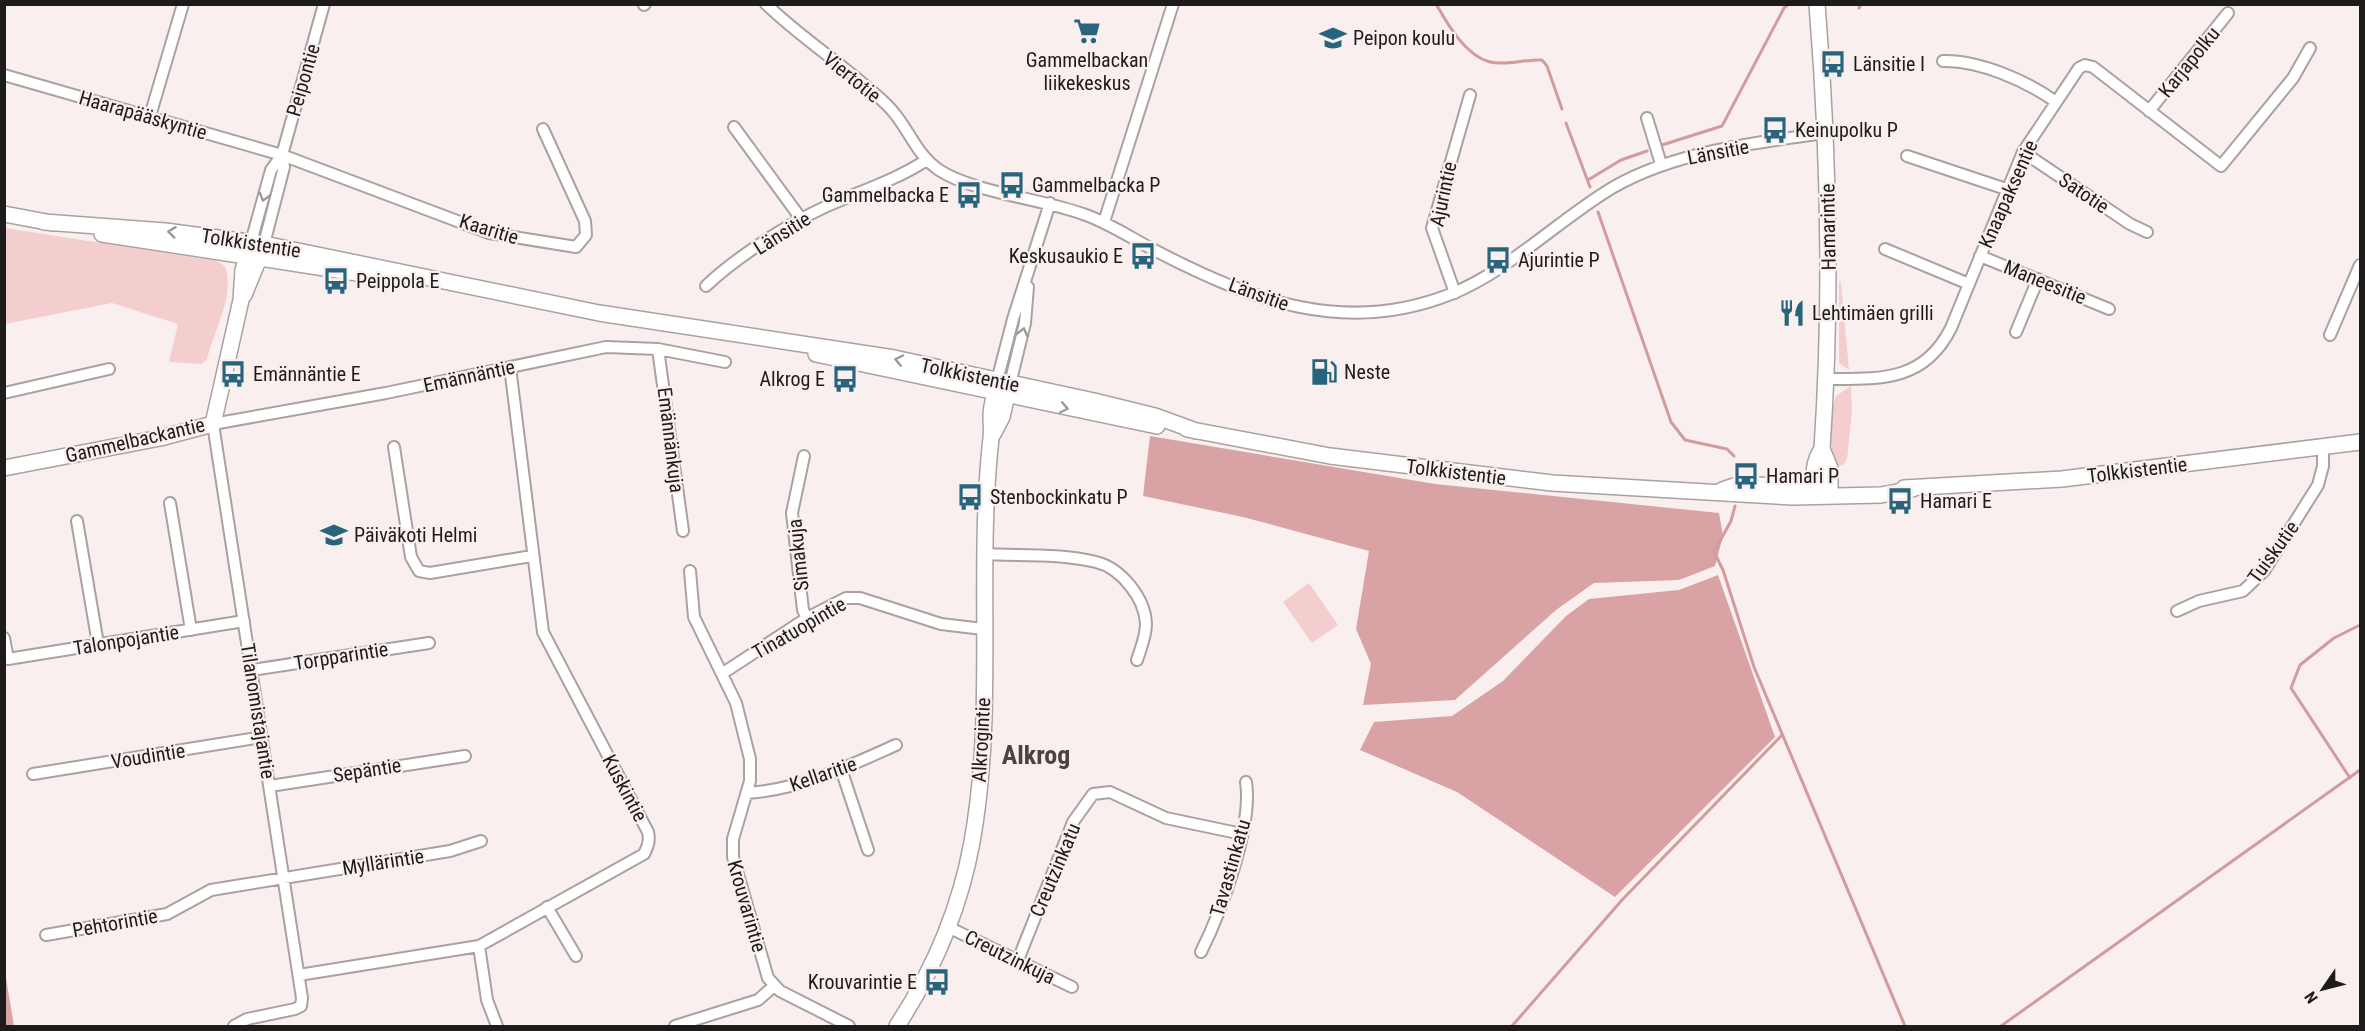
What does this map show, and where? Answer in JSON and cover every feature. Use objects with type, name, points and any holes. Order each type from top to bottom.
[{"type":"street","points":[[150,116],[183,4]]},
{"type":"street","name":"Peipontie","points":[[255,250],[271,170],[282,155],[324,4]]},
{"type":"street","name":"Viertotie","points":[[766,4],[888,106],[925,160]]},
{"type":"street","points":[[1104,222],[1173,4]]},
{"type":"street","name":"Hamarintie","points":[[1817,4],[1827,133],[1827,380],[1822,449],[1828,460],[1822,491]]},
{"type":"street","name":"Karjapolku","points":[[2149,111],[2228,13]]},
{"type":"street","name":"Knaapaksentie","points":[[1827,380],[1894,377],[1919,365],[1944,343],[2023,152],[2079,69],[2085,65],[2092,67],[2226,170],[2297,72],[2310,48]]},
{"type":"street","points":[[1943,61],[1959,61],[2025,81],[2056,102]]},
{"type":"street","name":"Haarapääskyntie","points":[[4,75],[282,155]]},
{"type":"street","name":"Ajurintie","points":[[1455,293],[1432,228],[1470,95]]},
{"type":"street","points":[[1647,118],[1660,164]]},
{"type":"street","points":[[734,127],[802,220]]},
{"type":"street","name":"Kaaritie","points":[[282,155],[489,233],[576,247],[586,235],[585,221],[543,129]]},
{"type":"street","name":"Länsitie","points":[[706,286],[723,270],[802,220],[902,175],[925,160],[957,178],[1050,203],[1104,222],[1159,253],[1294,308],[1366,314],[1417,306],[1455,293],[1497,268],[1609,190],[1660,164],[1827,133]]},
{"type":"street","name":"Satotie","points":[[2023,152],[2130,224],[2147,232]]},
{"type":"street","points":[[1907,156],[2006,189]]},
{"type":"street","points":[[1002,388],[1025,323],[1028,279],[1050,203]]},
{"type":"street","name":"Tolkkistentie","points":[[4,213],[44,222],[106,225],[255,250],[393,278],[456,284],[599,313],[894,358],[1091,414],[1196,430],[1330,456],[1435,471],[1552,483],[1719,492],[1737,485],[1822,491],[1913,489],[2062,479],[2361,442]]},
{"type":"street","points":[[1885,249],[1969,284]]},
{"type":"street","name":"Gammelbackantie","points":[[4,468],[160,438],[213,424],[241,300],[243,270],[255,250]]},
{"type":"street","name":"Maneesitie","points":[[1980,256],[2109,309]]},
{"type":"street","points":[[2330,335],[2361,265]]},
{"type":"street","points":[[2016,332],[2038,279]]},
{"type":"street","name":"Emännäntie","points":[[213,424],[377,395],[606,347],[658,349],[725,362]]},
{"type":"street","name":"Emännänkuja","points":[[658,349],[683,531]]},
{"type":"street","name":"Kuskintie","points":[[299,975],[479,946],[644,854],[650,839],[543,632],[510,367]]},
{"type":"street","points":[[4,393],[81,378],[110,369]]},
{"type":"street","name":"Alkrogintie","points":[[897,1026],[923,986],[948,927],[972,844],[980,786],[984,714],[984,504],[992,437],[1002,417],[1002,388]]},
{"type":"street","name":"Tilanomistajantie","points":[[213,424],[302,998],[301,1006],[295,1009],[247,1018],[234,1026]]},
{"type":"street","points":[[394,447],[411,557],[419,571],[430,573],[532,556]]},
{"type":"street","name":"Tuiskutie","points":[[2177,611],[2199,601],[2243,591],[2264,571],[2318,485],[2323,465],[2322,448]]},
{"type":"street","name":"Simakuja","points":[[804,456],[792,513],[803,610],[807,618]]},
{"type":"street","points":[[170,503],[191,630]]},
{"type":"street","points":[[77,521],[98,644]]},
{"type":"street","points":[[984,554],[1084,560],[1107,566],[1131,587],[1144,613],[1145,636],[1137,660]]},
{"type":"street","name":"Krouvarintie","points":[[690,571],[694,617],[723,673],[741,717],[751,770],[734,839],[733,857],[768,978],[774,986]]},
{"type":"street","name":"Tinatuopintie","points":[[723,673],[807,618],[837,602],[852,597],[941,624],[983,629]]},
{"type":"street","name":"Talonpojantie","points":[[4,638],[8,659],[244,621]]},
{"type":"street","name":"Torpparintie","points":[[252,670],[429,643]]},
{"type":"street","name":"Voudintie","points":[[33,774],[262,737]]},
{"type":"street","name":"Kellaritie","points":[[747,793],[770,792],[841,770],[896,746]]},
{"type":"street","name":"Sepäntie","points":[[270,786],[465,756]]},
{"type":"street","points":[[841,770],[868,850]]},
{"type":"street","name":"Tavastinkatu","points":[[1201,952],[1213,928],[1242,834],[1248,796],[1246,782]]},
{"type":"street","name":"Creutzinkatu","points":[[1018,960],[1073,822],[1093,794],[1110,792],[1166,818],[1242,834]]},
{"type":"street","name":"Myllärintie","points":[[285,877],[450,851],[481,841]]},
{"type":"street","name":"Pehtorintie","points":[[46,935],[168,914],[211,890],[285,877]]},
{"type":"street","points":[[547,907],[576,956]]},
{"type":"street","name":"Creutzinkuja","points":[[948,927],[1072,987]]},
{"type":"street","points":[[479,946],[487,1000],[496,1026]]},
{"type":"street","points":[[675,1026],[758,1000],[774,986],[849,1026]]},
{"type":"shaded area","points":[[5,228],[216,261],[225,266],[226,301],[207,359],[202,364],[169,362],[178,324],[112,303],[5,324]]},
{"type":"shaded area","points":[[1839,281],[1841,283],[1849,370],[1839,363]]},
{"type":"shaded area","points":[[1851,386],[1852,411],[1847,459],[1843,465],[1837,466],[1831,441],[1832,413],[1836,396]]},
{"type":"shaded area","points":[[1150,436],[1435,484],[1719,513],[1723,536],[1715,566],[1679,580],[1594,583],[1556,610],[1455,700],[1363,705],[1371,664],[1356,629],[1369,551],[1243,517],[1143,496]]},
{"type":"shaded area","points":[[1718,575],[1775,737],[1615,897],[1457,792],[1360,750],[1374,722],[1452,716],[1503,681],[1566,616],[1589,599],[1679,590]]},
{"type":"shaded area","points":[[1309,583],[1338,625],[1312,643],[1283,602]]},
{"type":"shaded area","points":[[5,972],[14,1026],[5,1026]]},
{"type":"waterway","points":[[1436,4],[1458,39],[1481,59],[1503,63],[1542,60],[1547,66],[1562,109]]},
{"type":"waterway","points":[[1662,145],[1722,126],[1784,8],[1789,4]]},
{"type":"waterway","points":[[1859,8],[1861,4]]},
{"type":"waterway","points":[[1566,123],[1590,187]]},
{"type":"waterway","points":[[1588,180],[1621,160],[1647,151]]},
{"type":"waterway","points":[[1598,212],[1671,422],[1685,440],[1727,449],[1734,456]]},
{"type":"waterway","points":[[1735,506],[1731,521],[1714,552],[1723,570],[1754,667],[1905,1026]]},
{"type":"waterway","points":[[2350,778],[2291,688],[2300,665],[2334,638],[2360,625]]},
{"type":"waterway","points":[[1512,1026],[1622,900],[1782,735]]},
{"type":"waterway","points":[[2001,1026],[2360,770]]},
{"type":"place","name":"Gammelbackan liikekeskus","points":[[1087,31]]},
{"type":"place","name":"Peipon koulu","points":[[1333,38]]},
{"type":"place","name":"Länsitie I","points":[[1833,64]]},
{"type":"place","name":"Keinupolku P","points":[[1775,130]]},
{"type":"place","name":"Gammelbacka P","points":[[1012,185]]},
{"type":"place","name":"Gammelbacka E","points":[[969,195]]},
{"type":"place","name":"Keskusaukio E","points":[[1143,256]]},
{"type":"place","name":"Ajurintie P","points":[[1498,260]]},
{"type":"place","name":"Peippola E","points":[[336,281]]},
{"type":"place","name":"Lehtimäen grilli","points":[[1792,313]]},
{"type":"place","name":"Neste","points":[[1324,372]]},
{"type":"place","name":"Emännäntie E","points":[[233,374]]},
{"type":"place","name":"Alkrog E","points":[[845,379]]},
{"type":"place","name":"Hamari P","points":[[1746,476]]},
{"type":"place","name":"Stenbockinkatu P","points":[[970,497]]},
{"type":"place","name":"Hamari E","points":[[1900,501]]},
{"type":"place","name":"Päiväkoti Helmi","points":[[334,535]]},
{"type":"place","name":"Krouvarintie E","points":[[937,982]]},
{"type":"district","name":"Alkrog","points":[[1036,755]]}]
